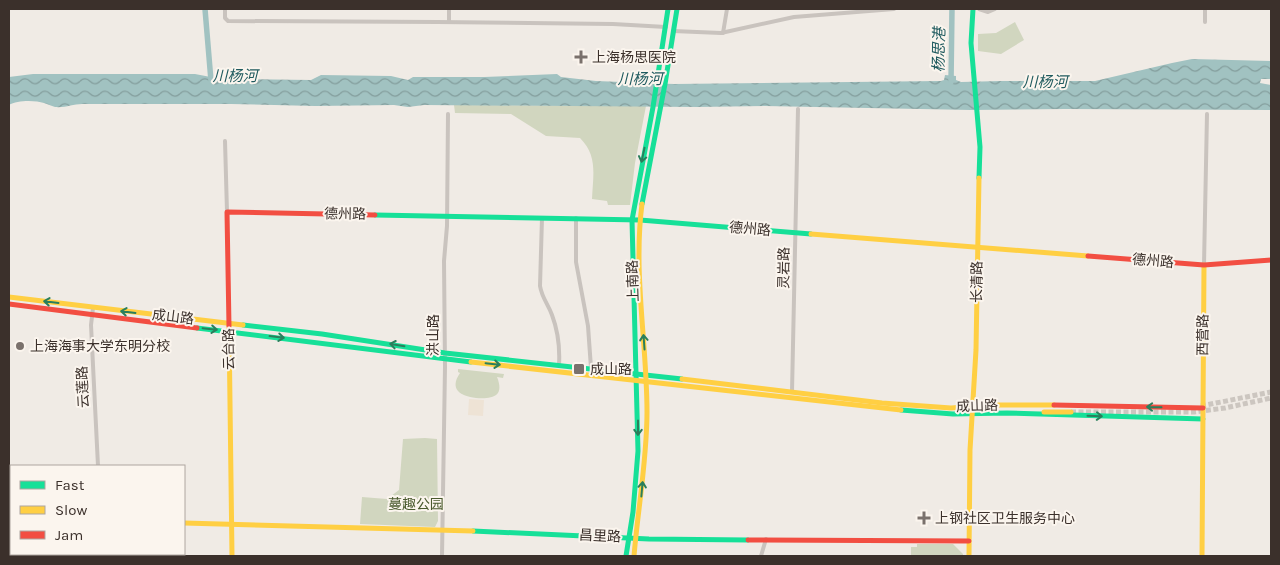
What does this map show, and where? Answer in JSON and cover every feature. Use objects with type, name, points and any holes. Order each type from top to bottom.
[{"type":"main road","name":"上南路","points":[[626,556],[633,512],[638,451],[632,220],[658,78],[668,9]]},
{"type":"main road","name":"上南路","points":[[634,556],[646,445],[646,378],[640,272],[640,220],[677,9]]},
{"type":"main road","name":"长清路","points":[[969,556],[971,414],[976,350],[980,147],[971,43],[973,9]]},
{"type":"main road","name":"德州路","points":[[227,212],[640,220],[1204,265],[1271,260]]},
{"type":"main road","name":"云台路","points":[[227,212],[232,556]]},
{"type":"main road","name":"西营路","points":[[1202,556],[1204,265]]},
{"type":"main road","name":"成山路","points":[[9,297],[322,334],[445,352],[636,373],[646,378]]},
{"type":"main road","name":"成山路","points":[[9,304],[229,330],[445,359],[636,380],[646,378],[900,410],[971,414],[1203,419]]},
{"type":"main road","name":"成山路","points":[[792,395],[939,407],[1039,405],[1203,408]]},
{"type":"main road","points":[[1028,414],[1071,410],[1039,405]]},
{"type":"main road","name":"昌里路","points":[[185,523],[628,538],[969,541]]},
{"type":"street","points":[[225,9],[225,18],[228,21],[622,24],[666,27]]},
{"type":"street","points":[[449,22],[450,9]]},
{"type":"street","points":[[723,33],[727,9]]},
{"type":"street","points":[[673,31],[723,33],[794,17],[894,9]]},
{"type":"street","points":[[980,9],[988,12],[995,9]]},
{"type":"street","points":[[1205,9],[1205,22]]},
{"type":"street","name":"灵岩路","points":[[792,395],[798,109]]},
{"type":"street","name":"洪山路","points":[[442,556],[445,359],[444,261],[447,216],[448,114]]},
{"type":"street","name":"西营路","points":[[1204,265],[1207,114]]},
{"type":"street","name":"云台路","points":[[225,141],[227,212]]},
{"type":"street","points":[[542,218],[540,286],[542,297],[551,312],[556,327],[560,350],[559,365]]},
{"type":"street","points":[[576,218],[576,262],[588,326],[591,368]]},
{"type":"street","name":"云莲路","points":[[93,308],[98,465]]},
{"type":"street","points":[[761,556],[766,539]]},
{"type":"green space","points":[[1015,22],[1024,40],[1001,54],[978,51],[978,34],[996,33]]},
{"type":"green space","points":[[454,105],[646,106],[635,163],[630,205],[608,205],[607,201],[592,199],[592,159],[586,145],[580,138],[546,136],[511,114],[455,113]]},
{"type":"green space","points":[[458,369],[504,374],[503,378],[497,377],[499,384],[498,393],[492,397],[482,398],[465,396],[456,387],[460,373]]},
{"type":"green space","name":"蔓趣公园","points":[[403,439],[437,439],[438,521],[435,527],[360,524],[362,497],[387,499],[399,490]]},
{"type":"green space","points":[[917,544],[953,544],[963,556],[911,556],[911,547],[917,547]]},
{"type":"shaded area","points":[[469,399],[484,400],[483,416],[468,415]]},
{"type":"water","name":"川杨河","points":[[1192,59],[1271,61],[1271,79],[1261,79],[1260,83],[1271,85],[1271,110],[971,110],[765,106],[424,105],[408,107],[394,105],[231,104],[82,104],[55,107],[31,101],[21,101],[9,105],[9,77],[33,74],[195,74],[221,79],[311,80],[321,75],[391,76],[408,80],[413,77],[557,74],[561,77],[596,81],[674,84],[941,81],[944,80],[945,75],[956,76],[956,80],[961,82],[1095,81]]},
{"type":"waterway","name":"川杨河","points":[[205,9],[211,81]]},
{"type":"waterway","name":"杨思港","points":[[951,82],[952,9]]},
{"type":"tunnel","points":[[1201,406],[1271,392]]},
{"type":"tunnel","points":[[1071,412],[1194,412],[1225,408],[1271,398]]},
{"type":"traffic: fast","points":[[626,556],[633,512],[638,451],[632,220],[653,107],[668,9]]},
{"type":"traffic: fast","points":[[642,204],[677,9]]},
{"type":"traffic: fast","points":[[973,9],[971,43],[980,147],[979,178]]},
{"type":"traffic: fast","points":[[375,215],[640,220],[811,234]]},
{"type":"traffic: fast","points":[[243,325],[322,334],[445,353],[682,379]]},
{"type":"traffic: fast","points":[[197,328],[471,362]]},
{"type":"traffic: fast","points":[[901,410],[953,414],[1007,413],[1203,419]]},
{"type":"traffic: fast","points":[[473,531],[649,539],[748,540]]},
{"type":"traffic: slow","points":[[969,556],[970,450],[976,350],[979,178]]},
{"type":"traffic: slow","points":[[634,556],[647,430],[639,256],[642,204]]},
{"type":"traffic: slow","points":[[811,234],[1088,256]]},
{"type":"traffic: slow","points":[[1202,556],[1204,265]]},
{"type":"traffic: slow","points":[[9,297],[243,325]]},
{"type":"traffic: slow","points":[[229,326],[232,556]]},
{"type":"traffic: slow","points":[[471,362],[901,410]]},
{"type":"traffic: slow","points":[[682,379],[882,403],[951,408],[989,405],[1054,405]]},
{"type":"traffic: slow","points":[[1044,412],[1071,412]]},
{"type":"traffic: slow","points":[[185,523],[473,531]]},
{"type":"traffic: jam","points":[[229,326],[227,212],[375,215]]},
{"type":"traffic: jam","points":[[1088,256],[1204,265],[1271,260]]},
{"type":"traffic: jam","points":[[9,304],[197,328]]},
{"type":"traffic: jam","points":[[1054,405],[1203,408]]},
{"type":"traffic: jam","points":[[748,540],[969,541]]},
{"type":"place","name":"上海杨思医院","points":[[581,57]]},
{"type":"place","name":"上海海事大学东明分校","points":[[20,346]]},
{"type":"place","name":"成山路","points":[[579,369]]},
{"type":"place","name":"上钢社区卫生服务中心","points":[[924,518]]}]
